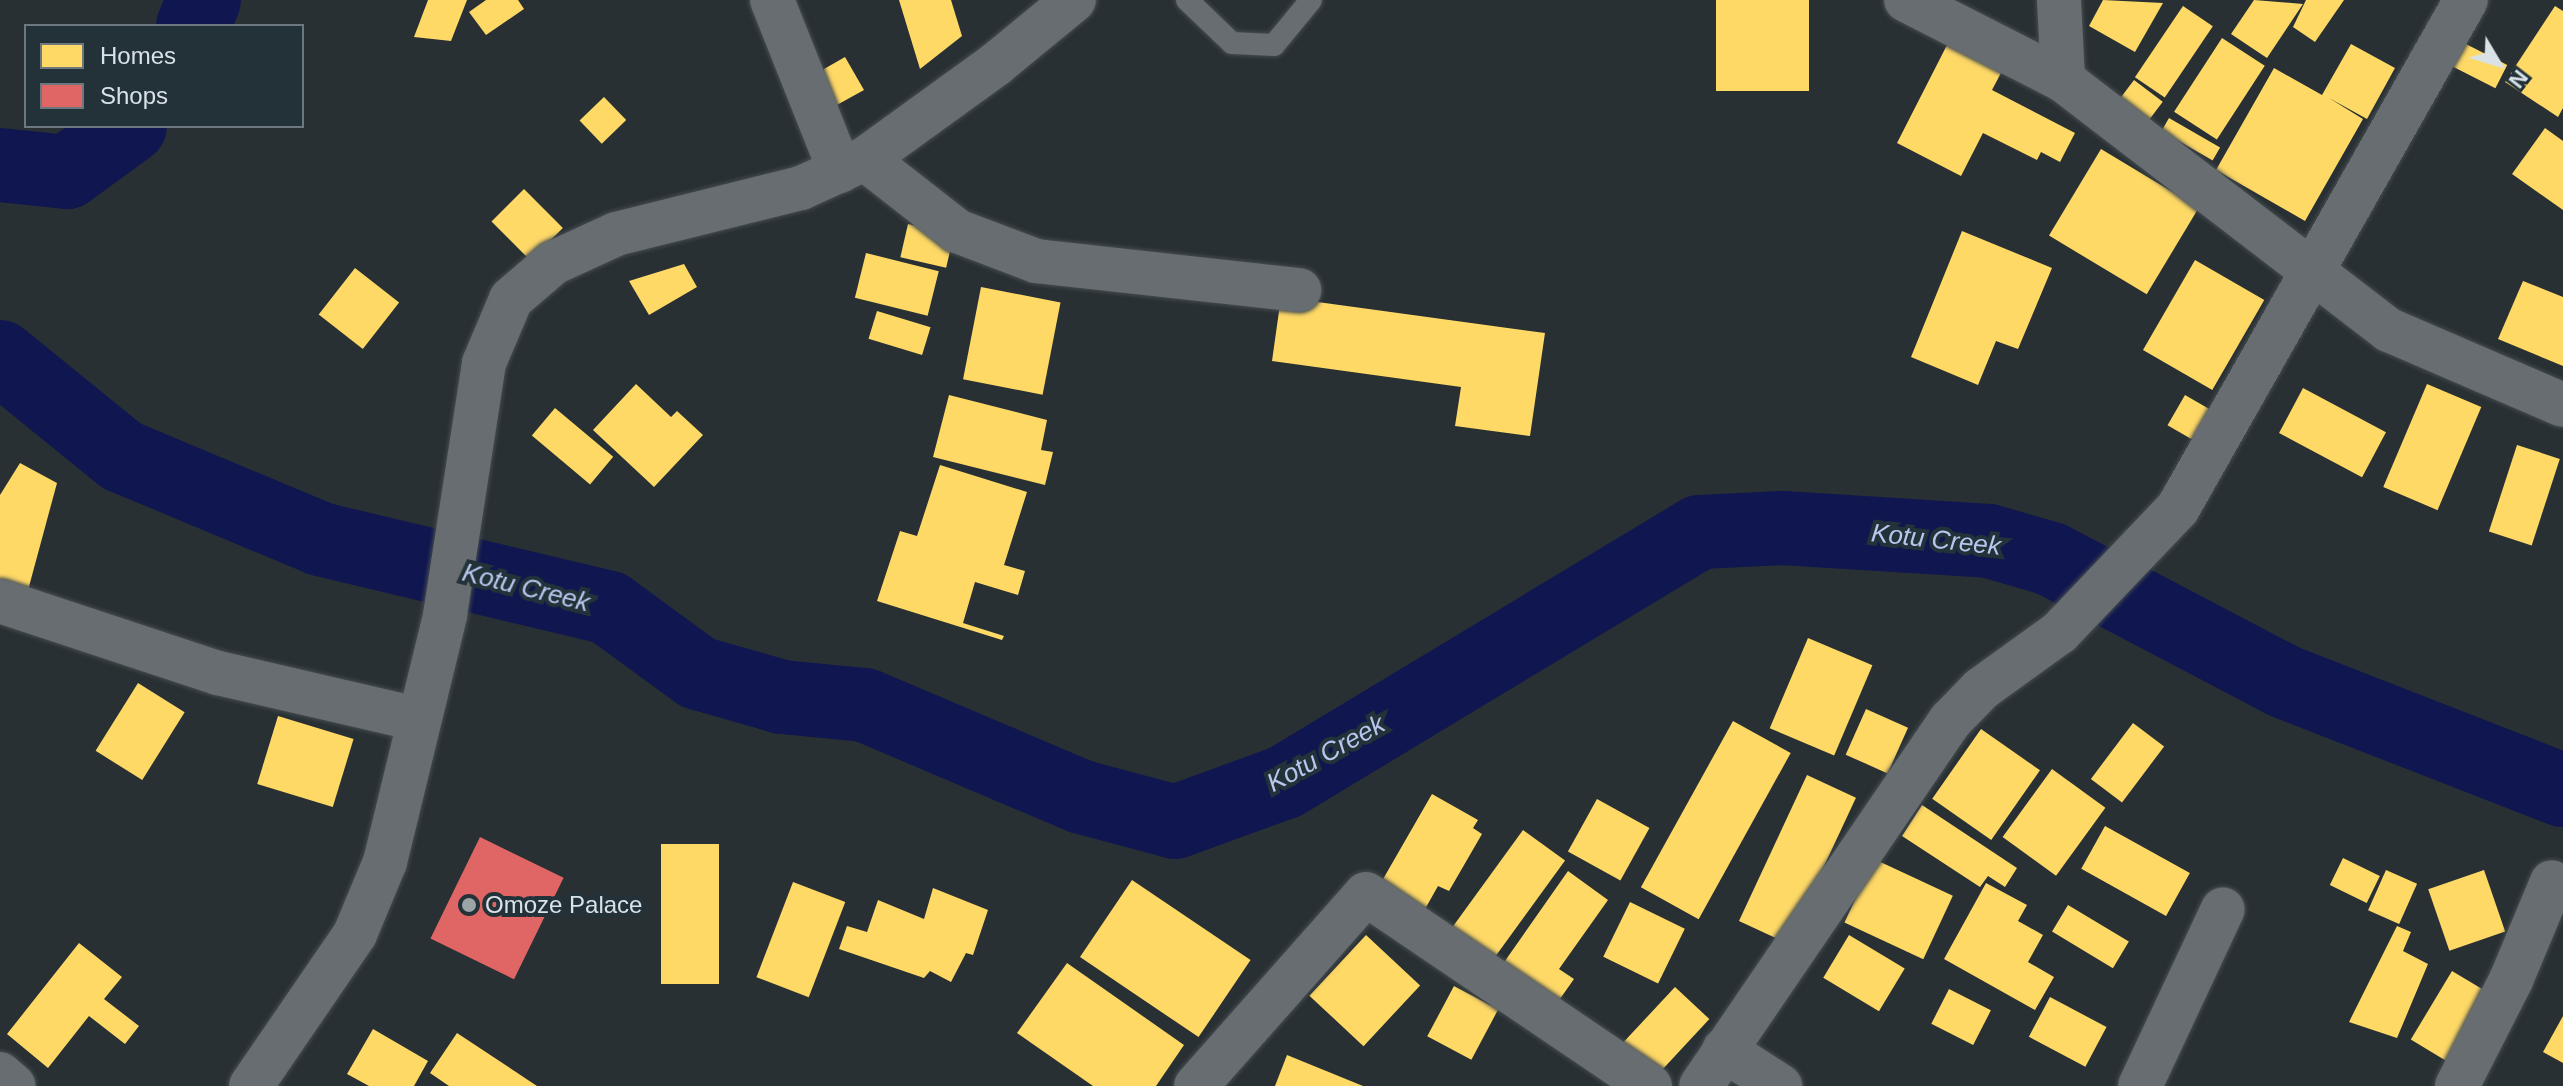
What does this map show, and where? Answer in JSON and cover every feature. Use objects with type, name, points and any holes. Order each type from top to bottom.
[{"type":"street","points":[[772,0],[852,165],[957,231],[1036,261],[1299,290]]},
{"type":"street","points":[[251,1086],[355,934],[385,862],[450,585],[460,499],[484,363],[511,299],[553,263],[616,234],[801,188],[852,165],[996,64],[1074,0]]},
{"type":"street","points":[[1906,0],[2063,80],[2389,330],[2563,405]]},
{"type":"street","points":[[2059,0],[2063,80]]},
{"type":"street","points":[[1701,1086],[1951,720],[1981,689],[2076,617],[2178,508],[2206,466],[2315,274],[2466,0]]},
{"type":"street","points":[[0,601],[218,673],[418,719]]},
{"type":"street","points":[[2457,1086],[2511,980],[2552,882]]},
{"type":"street","points":[[1196,1086],[1366,894],[1650,1086]]},
{"type":"street","points":[[2140,1086],[2223,909]]},
{"type":"street","points":[[1724,1050],[1780,1086]]},
{"type":"street","points":[[0,1074],[14,1086]]},
{"type":"lane","points":[[1187,0],[1232,43],[1274,45],[1311,0]]},
{"type":"building: Homes","points":[[428,0],[467,0],[451,41],[414,37]]},
{"type":"building: Homes","points":[[486,0],[518,0],[524,9],[486,35],[469,12]]},
{"type":"building: Homes","points":[[899,0],[951,0],[962,36],[920,69]]},
{"type":"building: Homes","points":[[1716,0],[1809,0],[1809,91],[1716,91]]},
{"type":"building: Homes","points":[[2103,0],[2163,3],[2135,52],[2089,26]]},
{"type":"building: Homes","points":[[2254,0],[2303,4],[2267,58],[2231,34]]},
{"type":"building: Homes","points":[[2306,0],[2344,0],[2315,42],[2293,27]]},
{"type":"building: Homes","points":[[2183,6],[2213,26],[2165,97],[2135,77]]},
{"type":"building: Homes","points":[[2555,6],[2563,11],[2563,108],[2558,117],[2505,82]]},
{"type":"building: Homes","points":[[2222,38],[2265,66],[2217,140],[2174,112]]},
{"type":"building: Homes","points":[[2460,41],[2507,65],[2495,88],[2448,64]]},
{"type":"building: Homes","points":[[1948,43],[2002,71],[1992,90],[2075,133],[2060,162],[2041,152],[2037,160],[1983,133],[1961,176],[1897,143]]},
{"type":"building: Homes","points":[[2351,44],[2395,68],[2367,119],[2329,98],[2363,119],[2305,221],[2216,170],[2274,68],[2322,95]]},
{"type":"building: Homes","points":[[845,57],[864,90],[826,111],[824,69]]},
{"type":"building: Homes","points":[[2134,80],[2163,102],[2147,123],[2118,102]]},
{"type":"building: Homes","points":[[604,97],[626,120],[602,144],[580,121]]},
{"type":"building: Homes","points":[[2169,118],[2220,148],[2213,160],[2162,131]]},
{"type":"building: Homes","points":[[2545,128],[2563,141],[2563,210],[2512,174]]},
{"type":"building: Homes","points":[[2101,149],[2199,208],[2147,294],[2049,236]]},
{"type":"building: Homes","points":[[524,189],[563,228],[530,260],[491,222]]},
{"type":"building: Homes","points":[[908,224],[954,235],[946,268],[900,257]]},
{"type":"building: Homes","points":[[1962,231],[2052,268],[2018,349],[1996,341],[1978,385],[1911,357]]},
{"type":"building: Homes","points":[[866,253],[939,271],[928,316],[855,298]]},
{"type":"building: Homes","points":[[2195,260],[2264,300],[2212,390],[2143,350]]},
{"type":"building: Homes","points":[[684,264],[697,287],[649,315],[629,281]]},
{"type":"building: Homes","points":[[355,268],[399,302],[363,349],[319,314]]},
{"type":"building: Homes","points":[[2523,281],[2563,297],[2563,366],[2498,339]]},
{"type":"building: Homes","points":[[981,287],[1061,302],[1043,395],[963,379]]},
{"type":"building: Homes","points":[[1281,297],[1545,333],[1530,436],[1455,426],[1461,387],[1272,361]]},
{"type":"building: Homes","points":[[877,311],[931,327],[922,355],[869,339]]},
{"type":"building: Homes","points":[[636,384],[671,417],[677,411],[703,435],[654,487],[593,430]]},
{"type":"building: Homes","points":[[2427,384],[2481,407],[2438,510],[2383,487]]},
{"type":"building: Homes","points":[[2303,388],[2386,432],[2362,477],[2279,433]]},
{"type":"building: Homes","points":[[949,395],[1047,420],[1041,450],[1053,452],[1045,485],[933,457]]},
{"type":"building: Homes","points":[[2185,395],[2211,410],[2193,440],[2168,425]]},
{"type":"building: Homes","points":[[555,408],[613,457],[590,484],[532,436]]},
{"type":"building: Homes","points":[[2517,445],[2560,459],[2532,545],[2489,532]]},
{"type":"building: Homes","points":[[20,463],[57,483],[24,605],[0,595],[0,495]]},
{"type":"building: Homes","points":[[940,465],[1027,492],[1004,565],[1025,571],[1018,595],[975,582],[963,623],[1004,636],[1002,640],[877,601],[900,531],[917,536]]},
{"type":"building: Homes","points":[[1808,638],[1872,665],[1834,756],[1770,728]]},
{"type":"building: Homes","points":[[138,683],[185,712],[142,780],[96,751]]},
{"type":"building: Homes","points":[[1866,709],[1908,728],[1888,773],[1846,755]]},
{"type":"building: Homes","points":[[278,716],[354,739],[333,807],[257,784]]},
{"type":"building: Homes","points":[[1733,721],[1791,753],[1699,919],[1641,887]]},
{"type":"building: Homes","points":[[2133,723],[2164,746],[2122,802],[2091,779]]},
{"type":"building: Homes","points":[[1981,729],[2040,770],[1991,840],[1932,799]]},
{"type":"building: Homes","points":[[2052,769],[2105,808],[2056,876],[2003,837]]},
{"type":"building: Homes","points":[[1807,775],[1856,798],[1788,944],[1739,921]]},
{"type":"building: Homes","points":[[1432,794],[1478,820],[1473,828],[1482,834],[1449,891],[1438,886],[1420,918],[1375,893]]},
{"type":"building: Homes","points":[[1597,799],[1649,828],[1620,881],[1568,851]]},
{"type":"building: Homes","points":[[1922,805],[2017,868],[2005,887],[1988,876],[1980,887],[1902,836]]},
{"type":"building: Homes","points":[[2105,826],[2190,873],[2166,916],[2081,869]]},
{"type":"building: Homes","points":[[1523,830],[1565,861],[1486,970],[1444,939]]},
{"type":"building: Homes","points":[[661,844],[719,844],[719,984],[661,984]]},
{"type":"building: Homes","points":[[2343,858],[2380,876],[2367,903],[2330,885]]},
{"type":"building: Homes","points":[[1874,859],[1953,896],[1923,959],[1844,922]]},
{"type":"building: Homes","points":[[2386,870],[2417,884],[2399,924],[2368,910]]},
{"type":"building: Homes","points":[[2484,870],[2505,931],[2449,951],[2428,889]]},
{"type":"building: Homes","points":[[1568,871],[1608,900],[1559,969],[1574,979],[1555,1006],[1500,968]]},
{"type":"building: Homes","points":[[1132,880],[1251,960],[1199,1037],[1080,957]]},
{"type":"building: Homes","points":[[793,882],[845,902],[809,997],[756,977]]},
{"type":"building: Homes","points":[[1986,883],[2027,905],[2018,921],[2043,935],[2028,962],[2054,977],[2035,1010],[1944,959]]},
{"type":"building: Homes","points":[[933,888],[988,910],[973,955],[966,953],[951,982],[930,971],[924,978],[839,949],[847,926],[867,932],[878,900],[924,919]]},
{"type":"building: Homes","points":[[1630,902],[1685,929],[1658,984],[1603,957]]},
{"type":"building: Homes","points":[[2068,905],[2129,942],[2113,968],[2052,932]]},
{"type":"building: Homes","points":[[2397,926],[2411,932],[2403,951],[2428,964],[2397,1038],[2349,1022]]},
{"type":"building: Homes","points":[[1366,935],[1420,985],[1364,1046],[1309,996]]},
{"type":"building: Homes","points":[[1849,935],[1905,968],[1879,1011],[1823,978]]},
{"type":"building: Homes","points":[[79,943],[122,977],[104,999],[139,1026],[125,1044],[89,1016],[48,1068],[7,1034]]},
{"type":"building: Homes","points":[[1067,963],[1184,1045],[1156,1086],[1093,1086],[1017,1033]]},
{"type":"building: Homes","points":[[2452,971],[2487,992],[2446,1061],[2411,1040]]},
{"type":"building: Homes","points":[[1454,986],[1498,1009],[1471,1060],[1427,1036]]},
{"type":"building: Homes","points":[[1675,987],[1709,1019],[1658,1075],[1623,1043]]},
{"type":"building: Homes","points":[[1949,989],[1991,1010],[1973,1045],[1931,1024]]},
{"type":"building: Homes","points":[[2050,997],[2107,1027],[2085,1067],[2029,1037]]},
{"type":"building: Homes","points":[[2563,1016],[2563,1063],[2543,1052]]},
{"type":"building: Homes","points":[[373,1029],[428,1061],[414,1086],[369,1086],[347,1074]]},
{"type":"building: Homes","points":[[457,1033],[537,1086],[449,1086],[430,1073]]},
{"type":"building: Homes","points":[[1287,1055],[1363,1086],[1275,1086]]},
{"type":"building: Shops","points":[[480,837],[564,878],[514,979],[430,939]]},
{"type":"waterway","name":"Kotu Creek","points":[[194,24],[204,0]]},
{"type":"waterway","name":"Kotu Creek","points":[[0,165],[67,172],[127,128]]},
{"type":"waterway","name":"Kotu Creek","points":[[0,357],[122,456],[320,539],[609,608],[698,673],[782,697],[865,705],[1082,797],[1175,822],[1285,782],[1700,532],[1783,528],[1989,541],[2051,559],[2283,681],[2563,790]]},
{"type":"place","name":"Omoze Palace","points":[[469,905]]}]
